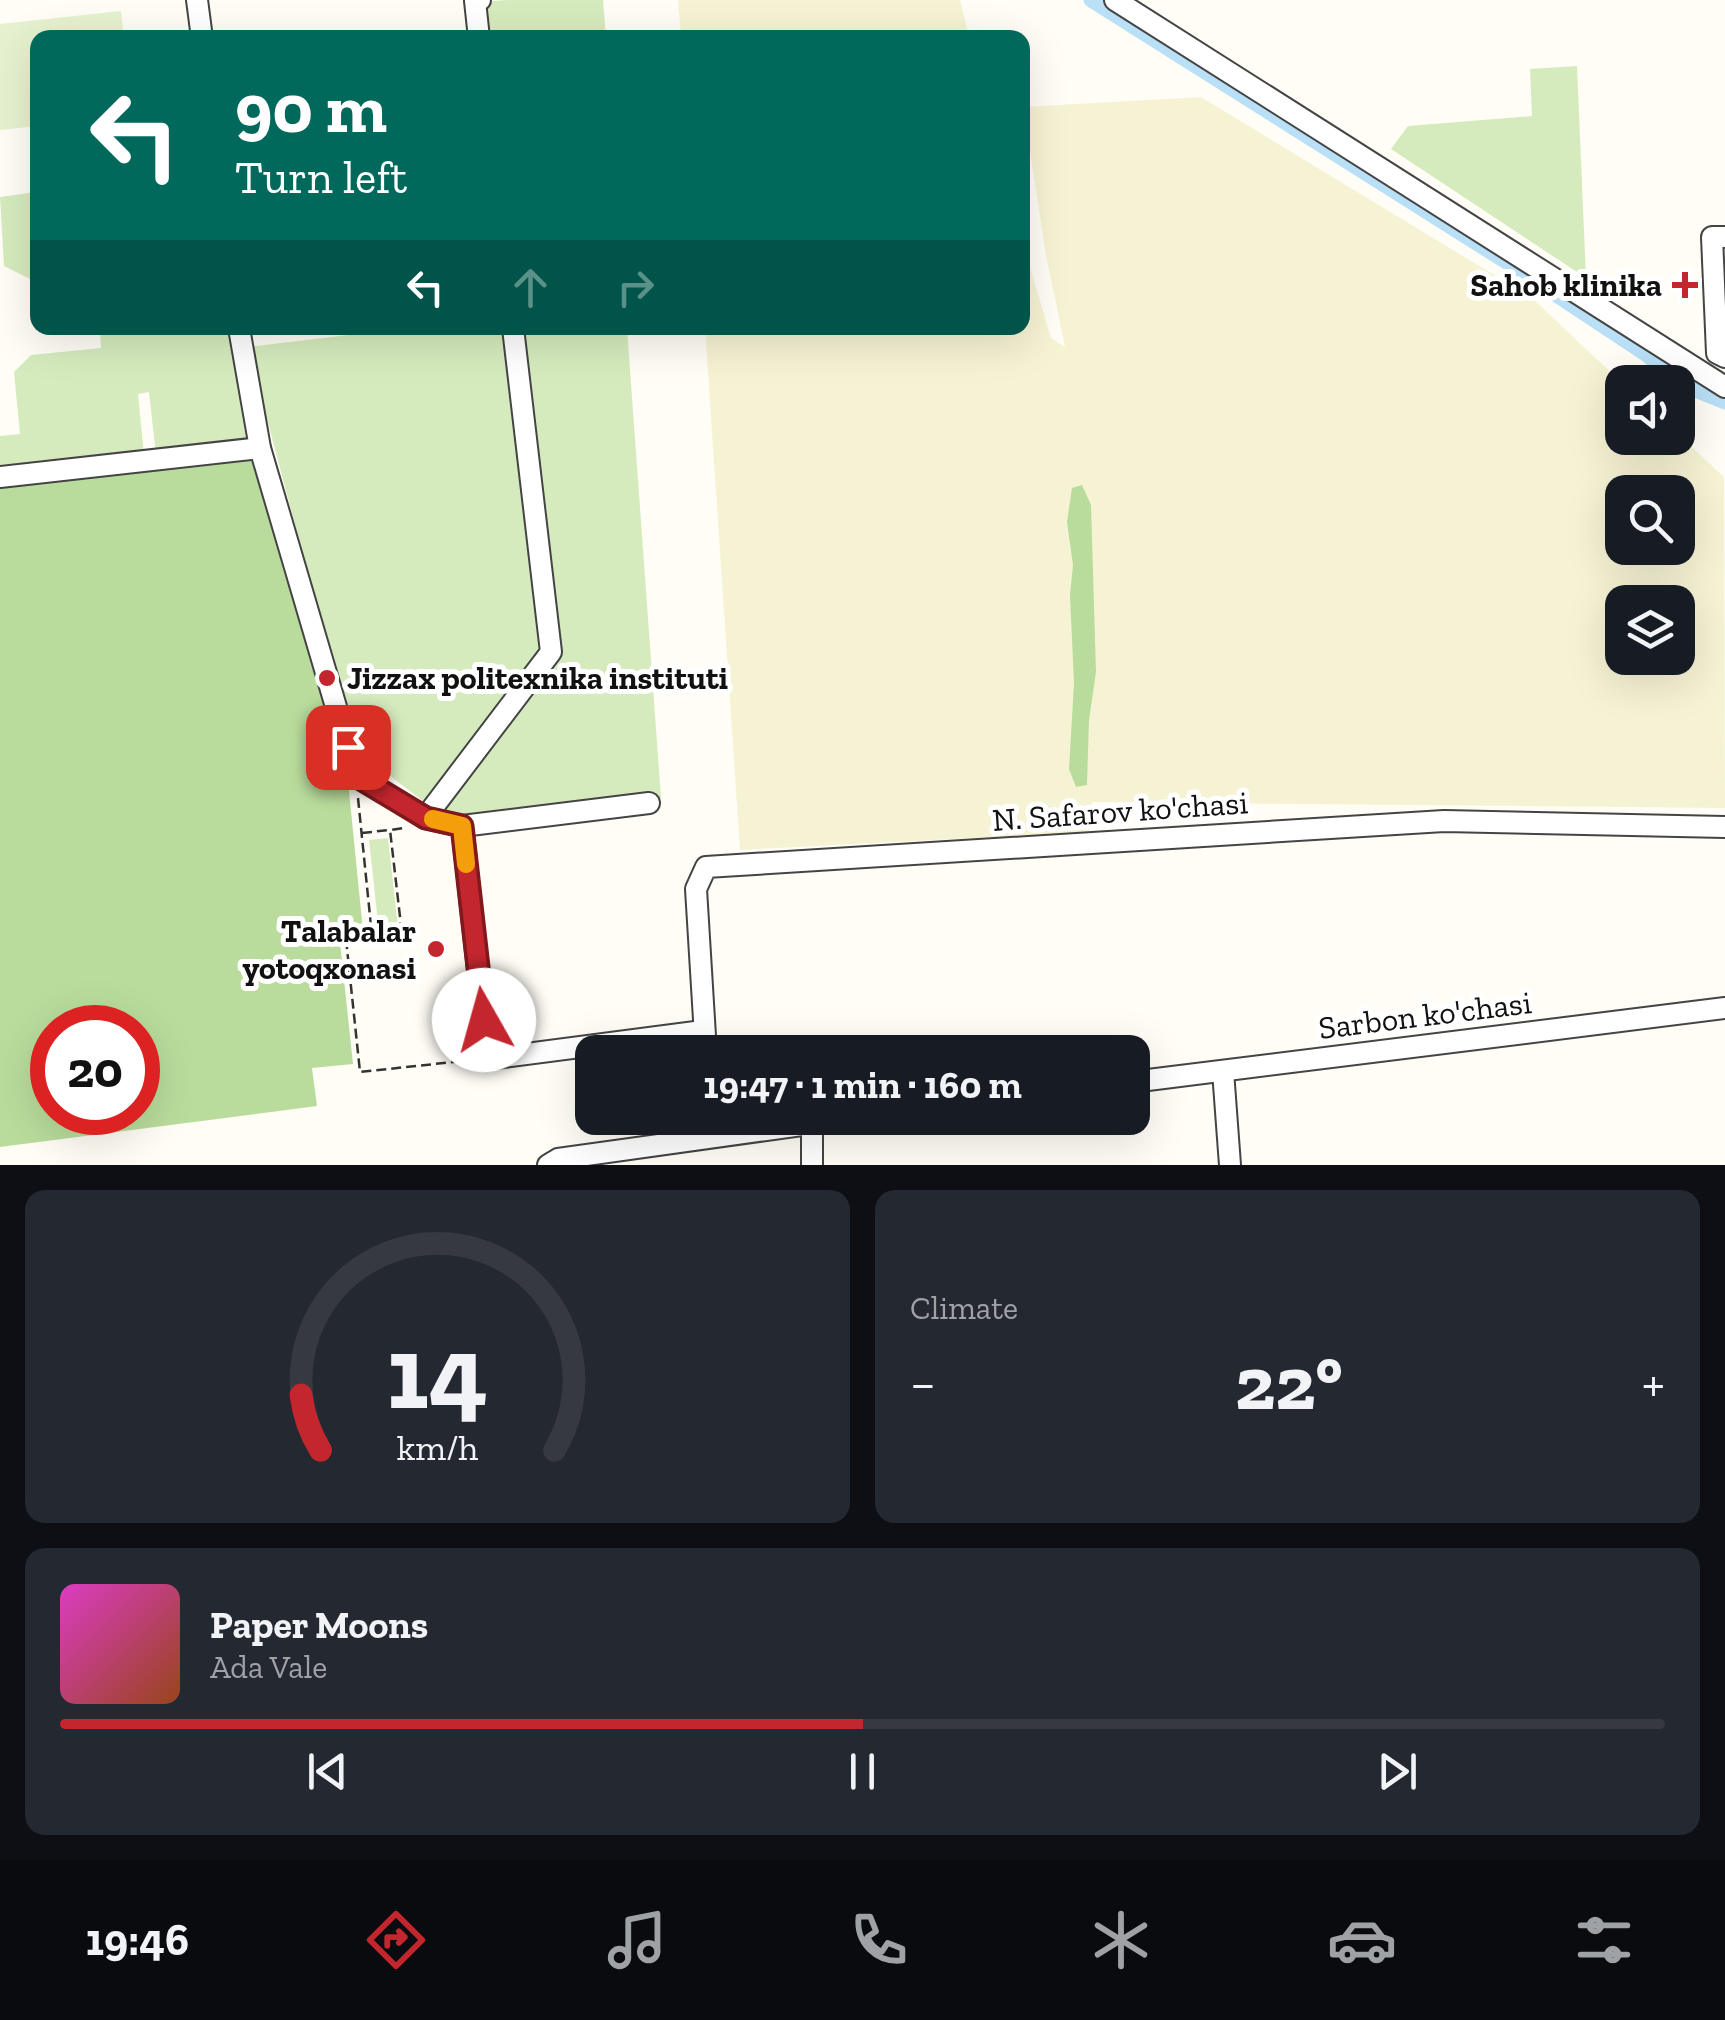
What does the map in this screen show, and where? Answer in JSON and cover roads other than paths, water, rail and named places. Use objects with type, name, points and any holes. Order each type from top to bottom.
[{"type":"street","points":[[197,0],[201,30]]},
{"type":"street","points":[[478,30],[474,1],[480,0]]},
{"type":"street","points":[[1116,0],[1725,388]]},
{"type":"street","points":[[1725,236],[1712,237],[1717,353],[1725,357]]},
{"type":"street","points":[[239,335],[260,448],[356,776],[426,818],[462,826],[649,802]]},
{"type":"street","points":[[426,818],[551,652],[514,335]]},
{"type":"street","points":[[0,478],[260,448]]},
{"type":"street","name":"N. Safarov ko'chasi","points":[[704,1035],[696,889],[706,867],[1444,821],[1725,828]]},
{"type":"street","points":[[462,826],[488,1059],[575,1052]]},
{"type":"street","name":"Sarbon ko'chasi","points":[[1150,1080],[1725,1008]]},
{"type":"street","points":[[1223,1071],[1230,1165]]},
{"type":"street","points":[[555,1163],[678,1135]]},
{"type":"street","points":[[812,1135],[812,1165]]},
{"type":"waterway","points":[[1091,0],[1508,263],[1658,365]]},
{"type":"waterway","points":[[1695,390],[1725,402]]},
{"type":"place","name":"Sahob klinika","points":[[1685,285]]},
{"type":"place","name":"Jizzax politexnika instituti","points":[[327,678]]},
{"type":"place","name":"Talabalar yotoqxonasi","points":[[436,949]]}]
